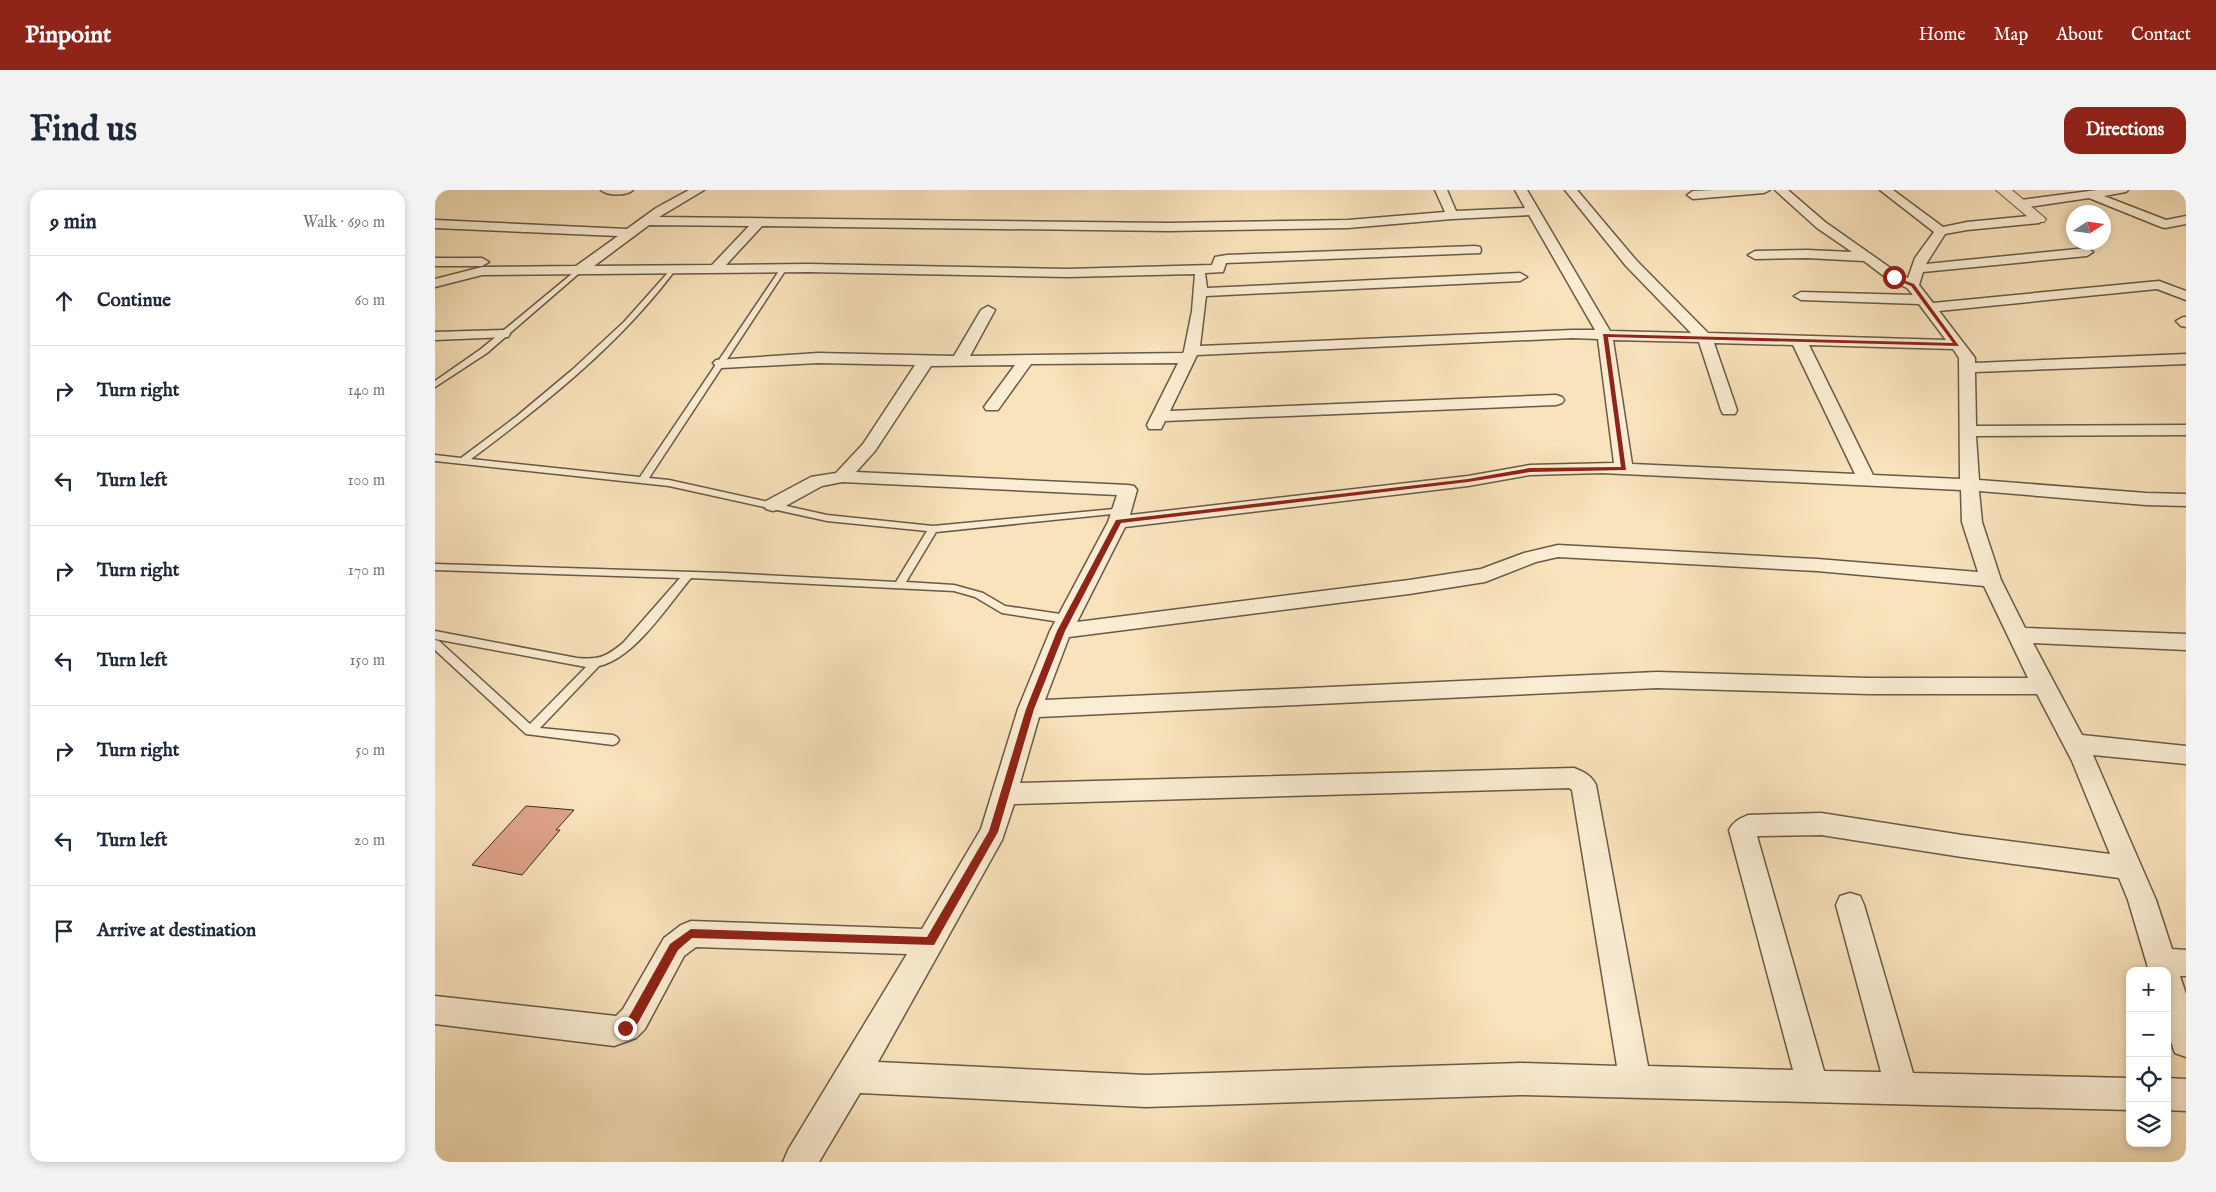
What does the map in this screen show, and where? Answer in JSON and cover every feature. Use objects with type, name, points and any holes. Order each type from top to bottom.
[{"type":"street","points":[[607,190],[627,190]]},
{"type":"street","points":[[581,269],[647,221],[697,190]]},
{"type":"street","points":[[1441,190],[1452,215]]},
{"type":"street","points":[[1521,190],[1605,335],[1624,469]]},
{"type":"street","points":[[1571,190],[1631,263],[1705,338],[1729,410]]},
{"type":"street","points":[[1693,195],[1764,190]]},
{"type":"street","points":[[1781,190],[1821,225],[1894,277],[1921,290],[1967,358],[1967,431],[1972,522],[1991,580],[2043,686],[2075,744],[2169,967]]},
{"type":"street","points":[[1886,190],[1941,231]]},
{"type":"street","points":[[2003,190],[2039,219]]},
{"type":"street","points":[[2021,204],[2122,190]]},
{"type":"street","points":[[2090,195],[2165,224],[2186,220]]},
{"type":"street","points":[[647,221],[1169,226],[1348,224],[1452,215],[1533,211]]},
{"type":"street","points":[[1921,290],[1922,258],[1941,231],[1967,226],[2039,219]]},
{"type":"street","points":[[715,268],[759,222]]},
{"type":"street","points":[[435,224],[631,233]]},
{"type":"street","points":[[435,283],[482,271],[581,269],[784,268],[1067,273],[1200,270],[1218,269],[1220,260],[1227,259],[1475,250]]},
{"type":"street","points":[[1921,290],[2087,252]]},
{"type":"street","points":[[1755,255],[1807,254],[1868,257]]},
{"type":"street","points":[[435,262],[491,262],[482,271]]},
{"type":"street","points":[[1200,270],[1199,311],[1190,354],[1157,422],[1556,400]]},
{"type":"street","points":[[1200,292],[1520,277]]},
{"type":"street","points":[[1801,296],[1921,290],[2159,285],[2186,296]]},
{"type":"street","points":[[959,361],[988,310]]},
{"type":"street","points":[[435,336],[503,334]]},
{"type":"street","points":[[721,363],[818,358],[926,361],[1026,360],[1190,354],[1530,335],[1605,335],[1957,345]]},
{"type":"street","points":[[1799,341],[1866,479]]},
{"type":"street","points":[[1967,368],[2186,359]]},
{"type":"street","points":[[992,407],[1026,360]]},
{"type":"street","points":[[842,476],[869,447],[926,361]]},
{"type":"street","points":[[1967,431],[2186,430]]},
{"type":"street","points":[[1120,516],[1468,480],[1530,470],[1624,469],[1866,479],[1969,484],[2147,499],[2186,500]]},
{"type":"street","points":[[773,505],[817,481],[842,476],[1128,490],[1120,516],[1064,625],[1030,709],[993,832],[852,1077],[800,1162]]},
{"type":"street","points":[[1064,625],[1409,587],[1485,575],[1531,557],[1558,551],[1817,565],[1991,580]]},
{"type":"street","points":[[2019,635],[2186,642]]},
{"type":"street","points":[[1030,709],[1657,680],[1869,686],[2043,686]]},
{"type":"street","points":[[2075,744],[2186,755]]},
{"type":"street","points":[[1005,794],[1574,778],[1584,785],[1635,1082]]},
{"type":"street","points":[[1813,1087],[1742,830],[1748,826],[1821,824],[1962,846],[2129,868]]},
{"type":"street","points":[[1850,905],[1901,1089]]},
{"type":"street","points":[[435,1010],[614,1031],[625,1028],[634,1019],[674,947],[691,934],[930,942]]},
{"type":"street","points":[[2171,974],[2186,1042]]},
{"type":"street","points":[[852,1077],[1146,1091],[1521,1079],[2126,1094]]},
{"type":"street","points":[[2171,1094],[2186,1095]]},
{"type":"lane","points":[[643,480],[784,268]]},
{"type":"lane","points":[[435,385],[484,350],[581,269]]},
{"type":"lane","points":[[463,461],[529,411],[610,341],[631,320],[673,269]]},
{"type":"lane","points":[[435,458],[669,483],[849,521],[933,529],[1120,516]]},
{"type":"lane","points":[[899,585],[933,529]]},
{"type":"lane","points":[[435,566],[688,575],[954,588],[979,594],[1002,609],[1064,625]]},
{"type":"lane","points":[[435,635],[595,664],[609,659],[626,646],[688,575]]},
{"type":"lane","points":[[435,644],[530,731],[613,740]]},
{"type":"lane","points":[[530,731],[595,664]]},
{"type":"building","points":[[526,806],[574,810],[556,830],[560,830],[522,875],[472,865]]},
{"type":"route","points":[[625,1028],[634,1019],[674,947],[691,934],[930,942],[993,832],[1030,709],[1061,631],[1118,522],[1468,480],[1530,470],[1624,469],[1605,335],[1957,345],[1913,285],[1894,277]]}]
